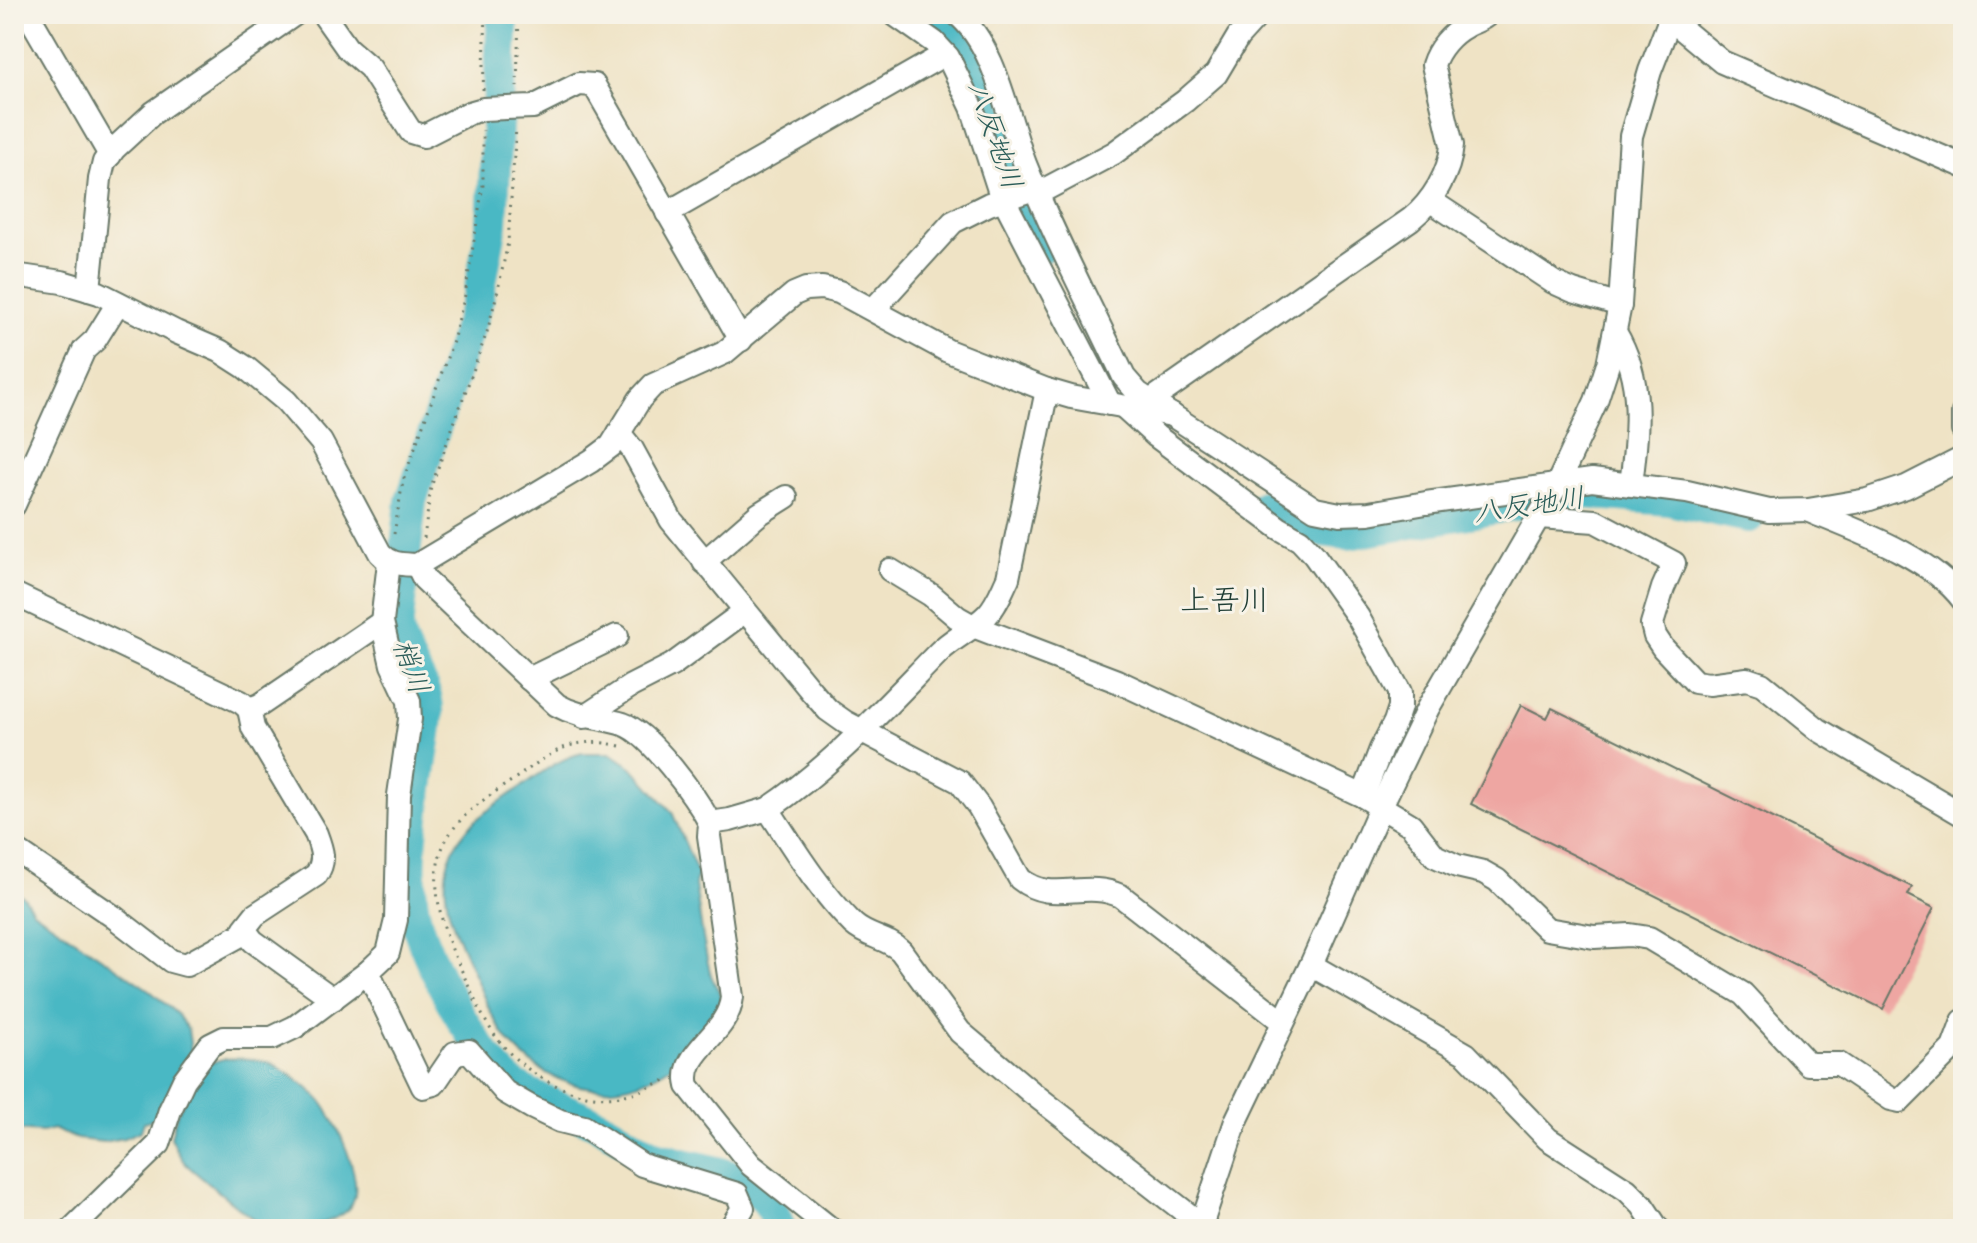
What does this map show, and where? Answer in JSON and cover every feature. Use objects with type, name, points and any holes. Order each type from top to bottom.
[{"type":"street","points":[[28,14],[110,155]]},
{"type":"street","points":[[89,290],[104,162],[153,113],[295,14]]},
{"type":"street","points":[[323,14],[347,48],[370,68],[411,132],[424,136],[469,113],[486,108],[533,107],[579,84],[594,85],[741,340]]},
{"type":"street","points":[[768,809],[817,884],[855,926],[868,935],[891,941],[901,951],[960,1032],[1203,1227],[1236,1121],[1311,965],[1372,801],[1381,749],[1400,707],[1400,692],[1358,617],[1300,540],[1279,528],[1116,405],[1004,200],[972,107],[945,54],[934,42],[894,14]]},
{"type":"street","points":[[957,14],[973,32],[992,65],[1025,164],[1124,377],[1138,393],[1315,509],[1340,514],[1369,513],[1592,480],[1687,492],[1769,511],[1808,510],[1867,500],[1906,487],[1963,458]]},
{"type":"street","points":[[873,310],[953,222],[989,204],[1046,189],[1114,153],[1204,86],[1216,74],[1238,37],[1259,14]]},
{"type":"street","points":[[1150,401],[1411,219],[1431,201],[1451,157],[1452,145],[1433,65],[1436,55],[1461,20],[1482,20],[1488,14]]},
{"type":"street","points":[[1672,14],[1681,28],[1722,62],[1963,166]]},
{"type":"street","points":[[1372,801],[1557,485],[1596,401],[1620,305],[1631,136],[1650,71],[1672,14]]},
{"type":"street","points":[[667,213],[945,54]]},
{"type":"street","points":[[1431,201],[1553,282],[1620,305]]},
{"type":"street","points":[[16,272],[89,290],[220,351],[245,367],[286,401],[321,442],[380,553],[392,563],[417,565],[591,461],[611,446],[640,399],[653,385],[710,361],[741,340],[794,294],[806,289],[822,288],[839,292],[948,351],[1047,390],[1172,415]]},
{"type":"street","points":[[14,505],[84,350],[95,340],[118,303]]},
{"type":"street","points":[[1615,332],[1630,364],[1638,405],[1631,484]]},
{"type":"street","points":[[710,823],[752,815],[768,809],[788,795],[860,731],[943,648],[994,606],[1008,578],[1047,390]]},
{"type":"street","points":[[1963,413],[1963,430]]},
{"type":"street","points":[[619,433],[632,449],[671,520],[828,710],[860,731],[960,782],[979,807],[1020,879],[1030,887],[1055,892],[1094,888],[1121,896],[1283,1022]]},
{"type":"street","points":[[704,562],[759,514],[786,497]]},
{"type":"street","points":[[1808,510],[1915,560],[1944,580],[1963,600]]},
{"type":"street","points":[[1539,517],[1595,521],[1674,563],[1652,624],[1663,648],[1695,682],[1709,684],[1747,679],[1762,684],[1819,730],[1963,815]]},
{"type":"street","points":[[72,1229],[159,1144],[184,1080],[210,1045],[224,1038],[272,1038],[295,1027],[368,972],[388,953],[393,937],[399,795],[410,719],[409,701],[392,665],[382,622],[392,563]]},
{"type":"street","points":[[417,565],[424,579],[557,705],[572,714],[624,724],[637,731],[678,776],[710,823],[709,836],[732,997],[731,1010],[715,1034],[695,1054],[687,1072],[688,1086],[751,1165],[831,1229]]},
{"type":"street","points":[[890,570],[973,626],[1117,681],[1372,801],[1411,825],[1435,856],[1457,866],[1483,872],[1497,880],[1547,929],[1594,937],[1630,935],[1649,938],[1743,994],[1808,1064],[1839,1064],[1891,1099],[1900,1101],[1953,1048],[1963,1021]]},
{"type":"street","points":[[14,594],[241,702],[249,709],[253,728],[316,834],[323,854],[322,866],[316,875],[255,915],[247,923],[246,932],[253,941],[333,999]]},
{"type":"street","points":[[584,717],[631,686],[672,665],[744,612]]},
{"type":"street","points":[[249,709],[260,705],[382,622]]},
{"type":"street","points":[[529,679],[617,636]]},
{"type":"street","points":[[14,849],[114,917],[171,961],[186,965],[246,932]]},
{"type":"street","points":[[1311,965],[1466,1054],[1548,1139],[1627,1190],[1642,1205],[1658,1229]]},
{"type":"street","points":[[368,972],[423,1087],[434,1084],[455,1053],[469,1051],[505,1092],[531,1107],[560,1121],[584,1127],[642,1165],[737,1194],[743,1208],[730,1229]]},
{"type":"path","points":[[392,563],[403,481],[453,341],[465,295],[483,185],[486,14]]},
{"type":"path","points":[[417,565],[423,548],[431,487],[487,332],[498,290],[509,227],[519,14]]},
{"type":"path","points":[[627,747],[598,741],[576,742],[550,754],[473,808],[453,828],[440,852],[437,883],[442,916],[450,946],[481,1012],[500,1043],[524,1067],[557,1087],[592,1096],[628,1095],[687,1072]]},
{"type":"water","points":[[583,753],[610,753],[632,767],[672,812],[698,874],[695,885],[706,953],[721,997],[721,1008],[715,1021],[680,1059],[654,1076],[612,1088],[590,1088],[550,1075],[512,1045],[493,1017],[459,940],[447,900],[449,860],[469,827],[550,767]]},
{"type":"water","points":[[14,891],[24,897],[33,911],[149,990],[177,1014],[188,1030],[192,1056],[157,1118],[144,1122],[141,1131],[104,1142],[77,1139],[53,1129],[42,1132],[14,1130]]},
{"type":"water","points":[[223,1059],[272,1064],[298,1080],[321,1101],[341,1136],[352,1166],[355,1194],[346,1211],[325,1222],[300,1229],[268,1229],[184,1161],[171,1137],[177,1114],[205,1064]]},
{"type":"building","points":[[1521,705],[1547,718],[1552,708],[1912,887],[1908,895],[1934,908],[1883,1009],[1471,804]]},
{"type":"waterway","name":"梢川","points":[[503,14],[492,223],[478,299],[411,501],[398,620],[402,644],[423,688],[428,711],[412,835],[410,873],[414,911],[428,953],[454,1006],[502,1075],[526,1092],[603,1126],[655,1156],[718,1172],[749,1185],[762,1195],[780,1229]]},
{"type":"waterway","name":"八反地川","points":[[924,14],[944,28],[971,66],[989,111],[1013,189],[1040,248]]},
{"type":"waterway","name":"八反地川","points":[[1264,506],[1304,529],[1348,534],[1584,493],[1669,500],[1749,517]]},
{"type":"district","name":"上吾川","points":[[1225,600]]}]
